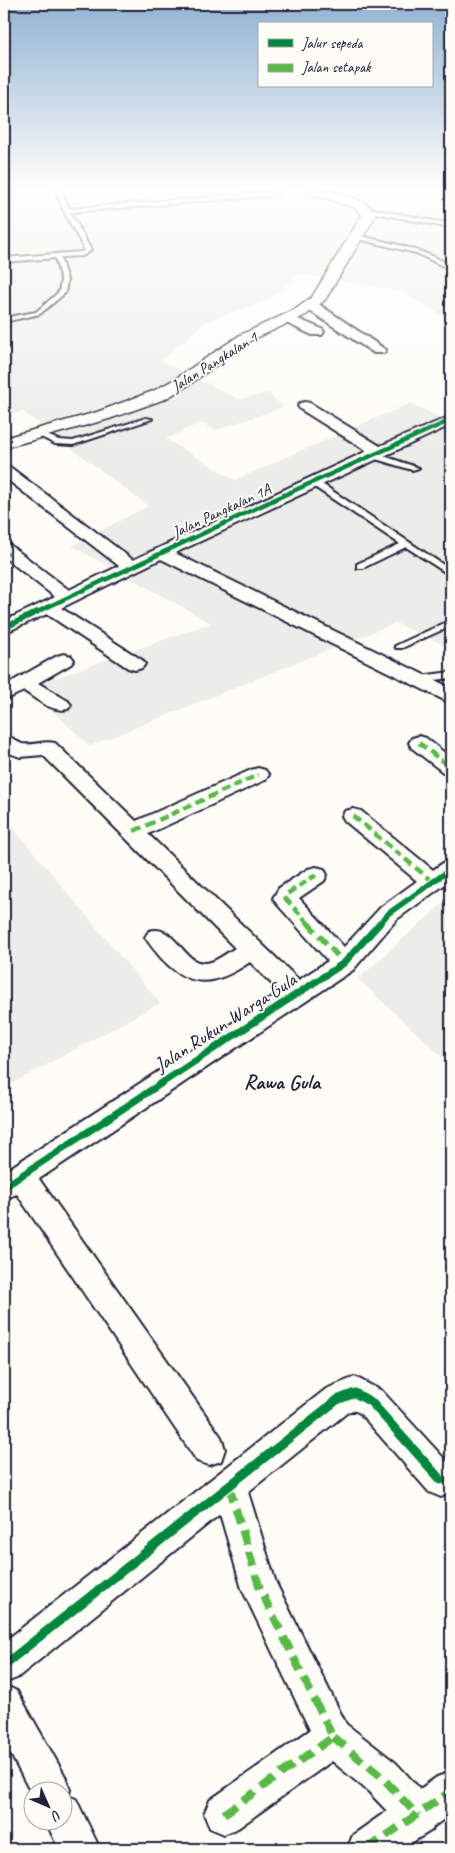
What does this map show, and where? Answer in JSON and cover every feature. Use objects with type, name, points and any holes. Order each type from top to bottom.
[{"type":"main road","name":"Jalan Pangkalan 1","points":[[4,443],[98,416],[160,394],[246,337],[289,319],[312,306],[318,300],[333,275]]},
{"type":"street","points":[[312,306],[379,350]]},
{"type":"street","points":[[289,319],[317,332]]},
{"type":"street","points":[[305,406],[375,453]]},
{"type":"street","name":"Jalan Pangkalan 1A","points":[[4,628],[130,566],[451,420]]},
{"type":"street","points":[[4,470],[130,566]]},
{"type":"street","points":[[5,553],[68,598]]},
{"type":"street","points":[[162,553],[451,696]]},
{"type":"street","points":[[48,607],[135,664]]},
{"type":"street","points":[[4,694],[64,660]]},
{"type":"street","points":[[24,682],[61,705]]},
{"type":"street","points":[[4,741],[18,751],[26,752],[48,748],[297,994]]},
{"type":"street","points":[[419,743],[451,768]]},
{"type":"street","points":[[134,831],[258,775]]},
{"type":"street","points":[[353,816],[442,875]]},
{"type":"street","points":[[316,874],[287,894],[285,898],[344,963]]},
{"type":"street","name":"Jalan Rukun Warga Gula","points":[[12,1182],[344,963],[389,913],[442,875]]},
{"type":"street","points":[[157,938],[186,967],[199,973],[212,972],[248,952]]},
{"type":"street","points":[[12,1182],[209,1449]]},
{"type":"street","points":[[4,1664],[337,1400],[354,1393],[371,1402],[441,1480]]},
{"type":"street","points":[[229,1486],[260,1589],[333,1737],[382,1777],[418,1816]]},
{"type":"street","points":[[4,1707],[45,1780]]},
{"type":"street","points":[[224,1814],[333,1737]]},
{"type":"street","points":[[367,1849],[451,1792]]},
{"type":"street","points":[[70,1830],[80,1849]]},
{"type":"lane","points":[[4,320],[38,313],[62,293],[63,275]]},
{"type":"lane","points":[[37,433],[58,442],[73,443],[148,419]]},
{"type":"lane","points":[[375,453],[415,468]]},
{"type":"lane","points":[[313,482],[451,574]]},
{"type":"lane","points":[[360,566],[406,544]]},
{"type":"lane","points":[[399,646],[451,624]]},
{"type":"lane","points":[[420,679],[451,675]]},
{"type":"shaded area","points":[[4,275],[297,275],[270,299],[205,322],[161,361],[239,399],[268,393],[284,407],[216,430],[200,423],[166,439],[235,480],[410,403],[451,423],[451,648],[395,623],[90,746],[27,688],[211,623],[72,546],[148,506],[23,412],[4,415]]},
{"type":"shaded area","points":[[308,275],[451,275],[451,321],[401,291]]},
{"type":"shaded area","points":[[4,817],[160,1003],[4,1088]]},
{"type":"shaded area","points":[[451,896],[451,1065],[358,979]]},
{"type":"marked path","points":[[4,556],[9,553]]},
{"type":"marked path","points":[[419,743],[451,768]]},
{"type":"marked path","points":[[134,831],[258,775]]},
{"type":"marked path","points":[[353,816],[433,882]]},
{"type":"marked path","points":[[316,875],[287,894],[285,898],[344,963]]},
{"type":"marked path","points":[[224,1814],[333,1737],[260,1589],[229,1486]]},
{"type":"marked path","points":[[333,1737],[382,1777],[418,1816]]},
{"type":"marked path","points":[[367,1849],[451,1791]]},
{"type":"cycle path","points":[[4,628],[282,496],[451,420]]},
{"type":"cycle path","points":[[4,1187],[344,963],[389,913],[451,869]]},
{"type":"cycle path","points":[[4,1665],[337,1400],[355,1393],[371,1402],[441,1480]]},
{"type":"district","name":"Rawa Gula","points":[[282,1082]]}]
